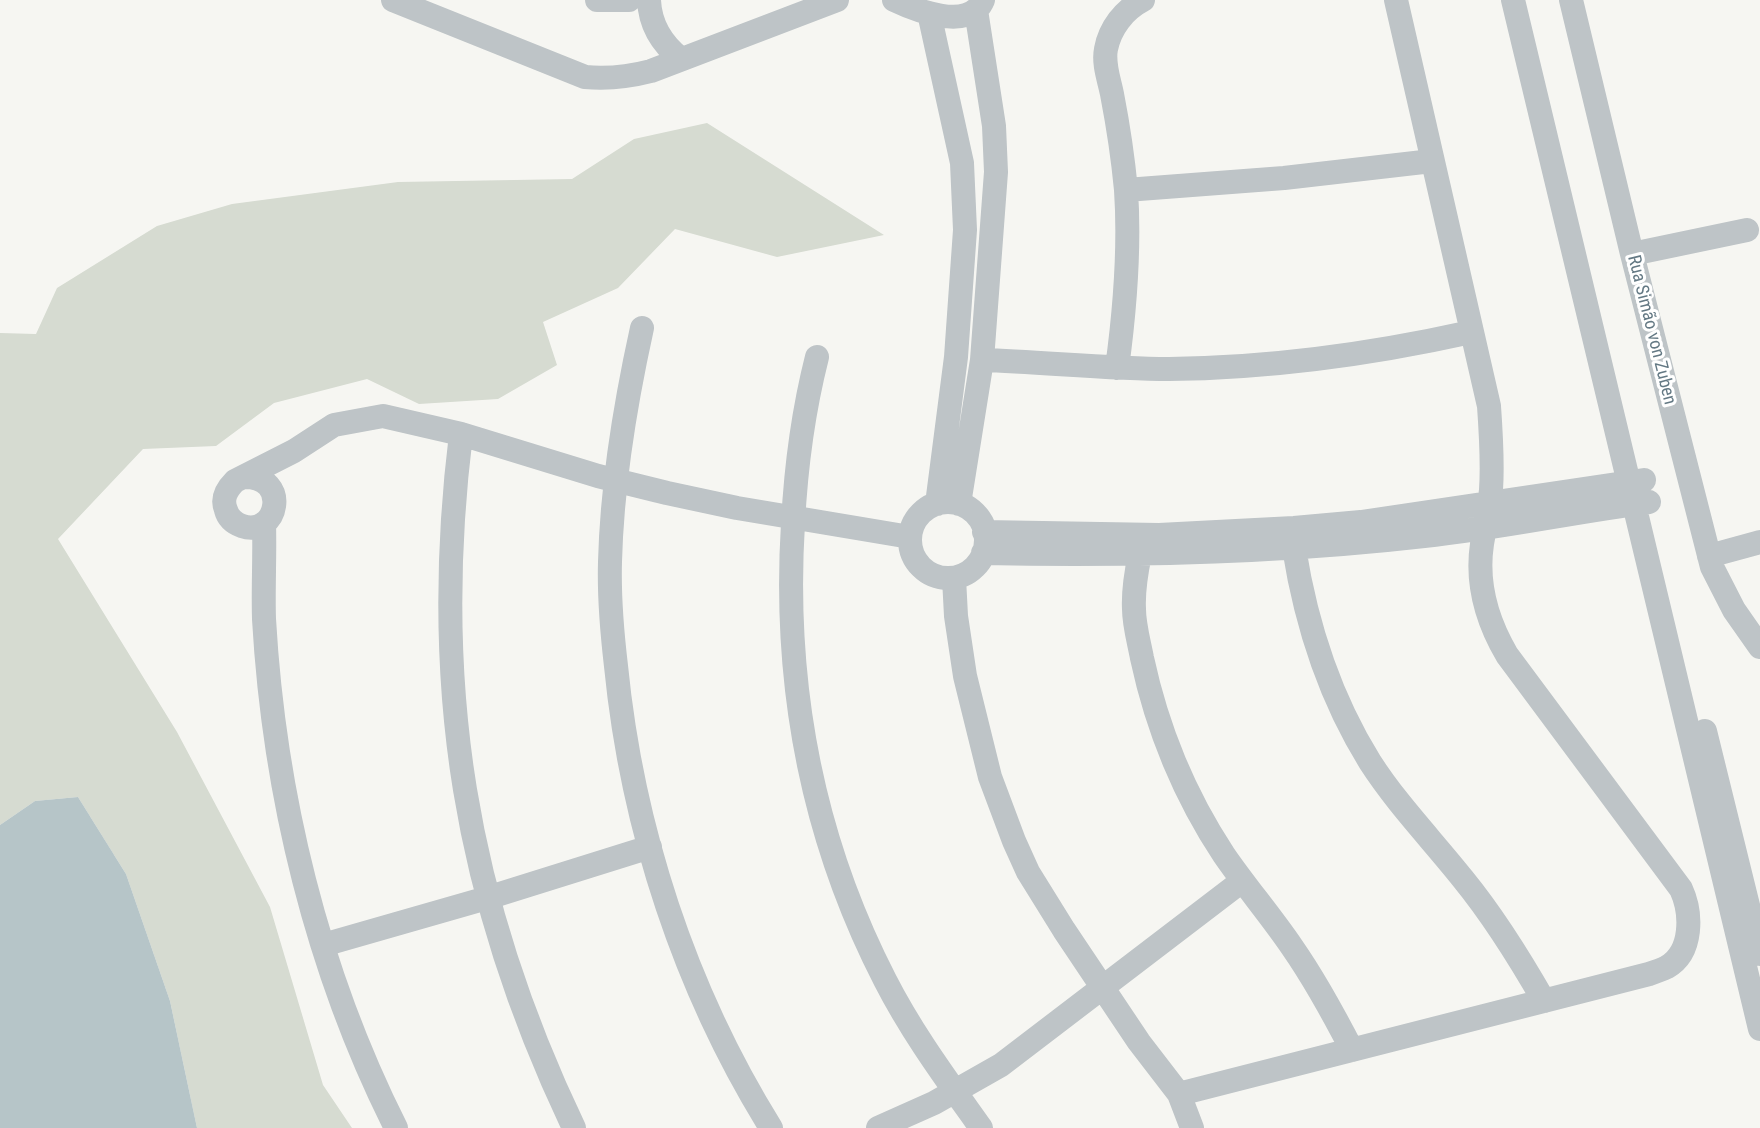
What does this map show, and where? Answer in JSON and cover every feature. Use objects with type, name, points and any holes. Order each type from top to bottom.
[{"type":"street","points":[[393,0],[585,77],[604,78],[637,75],[837,0]]},
{"type":"street","points":[[597,0],[629,0]]},
{"type":"street","points":[[649,0],[651,17],[660,37],[681,59]]},
{"type":"street","points":[[894,0],[941,16],[968,14],[980,5]]},
{"type":"street","points":[[1117,368],[1126,283],[1126,190],[1118,128],[1104,60],[1106,47],[1116,24],[1131,7],[1143,0]]},
{"type":"street","points":[[1179,1094],[1649,974],[1668,966],[1682,949],[1689,929],[1688,908],[1675,881],[1498,640],[1491,625],[1482,591],[1480,560],[1489,502],[1492,448],[1489,406],[1396,0]]},
{"type":"street","points":[[1512,0],[1638,492],[1760,954]]},
{"type":"street","points":[[1529,0],[1760,1029]]},
{"type":"street","name":"Rua Simão von Zuben","points":[[1571,0],[1632,254],[1712,567],[1734,610],[1760,647]]},
{"type":"street","points":[[948,504],[982,360],[996,172],[994,126],[980,5]]},
{"type":"street","points":[[929,13],[962,163],[964,230],[948,504]]},
{"type":"street","points":[[1126,190],[1284,178],[1432,161]]},
{"type":"street","points":[[1632,254],[1747,230]]},
{"type":"street","points":[[642,328],[629,388],[616,480],[610,564],[618,687],[631,768],[650,847],[675,928],[694,976],[733,1060],[771,1128]]},
{"type":"street","points":[[982,360],[1117,368],[1209,368],[1270,364],[1371,352],[1471,332]]},
{"type":"street","points":[[817,357],[799,444],[793,518],[790,604],[792,647],[802,733],[821,818],[849,901],[885,981],[929,1056],[981,1128]]},
{"type":"street","points":[[263,564],[251,543],[228,517],[224,507],[224,497],[228,488],[235,481],[294,451],[334,425],[383,416],[461,434],[616,480],[714,503],[910,537]]},
{"type":"street","points":[[461,434],[450,537],[449,641],[460,765],[487,898],[516,993],[534,1040],[574,1128]]},
{"type":"street","points":[[270,488],[284,463],[294,451]]},
{"type":"street","points":[[236,524],[255,527],[264,523],[271,516],[275,507],[270,488],[263,480],[244,477]]},
{"type":"street","points":[[984,543],[1233,532],[1361,522],[1489,502],[1638,492]]},
{"type":"street","points":[[984,543],[1140,555],[1294,548],[1485,529],[1638,492]]},
{"type":"street","points":[[948,504],[969,509],[978,517],[984,543],[974,568],[954,578],[942,578],[922,568],[915,559],[910,537],[913,526],[927,508],[948,504]]},
{"type":"street","points":[[264,523],[263,564],[268,671],[282,776],[304,879],[323,945],[352,1029],[396,1128]]},
{"type":"street","points":[[1709,556],[1760,542]]},
{"type":"street","points":[[1294,548],[1312,633],[1323,666],[1352,731],[1389,790],[1490,915],[1544,1001]]},
{"type":"street","points":[[1140,555],[1134,581],[1134,611],[1143,663],[1172,756],[1206,825],[1242,881],[1293,948],[1316,984],[1352,1050]]},
{"type":"street","points":[[954,578],[956,616],[965,676],[981,744],[1001,809],[1029,872],[1102,988],[1179,1094],[1192,1128]]},
{"type":"street","points":[[323,945],[487,898],[650,847]]},
{"type":"street","points":[[878,1128],[954,1092],[1001,1065],[1242,881]]},
{"type":"shaded area","points":[[707,123],[884,235],[777,257],[675,229],[618,288],[543,322],[557,365],[498,399],[419,404],[367,379],[274,403],[216,446],[143,449],[58,539],[177,732],[270,907],[323,1085],[352,1128],[197,1128],[170,1001],[126,874],[78,797],[35,801],[0,825],[0,333],[36,334],[57,288],[157,226],[232,204],[398,182],[572,179],[634,139]]},
{"type":"shaded area","points":[[78,797],[126,874],[170,1001],[197,1128],[0,1128],[0,825],[35,801]]}]
